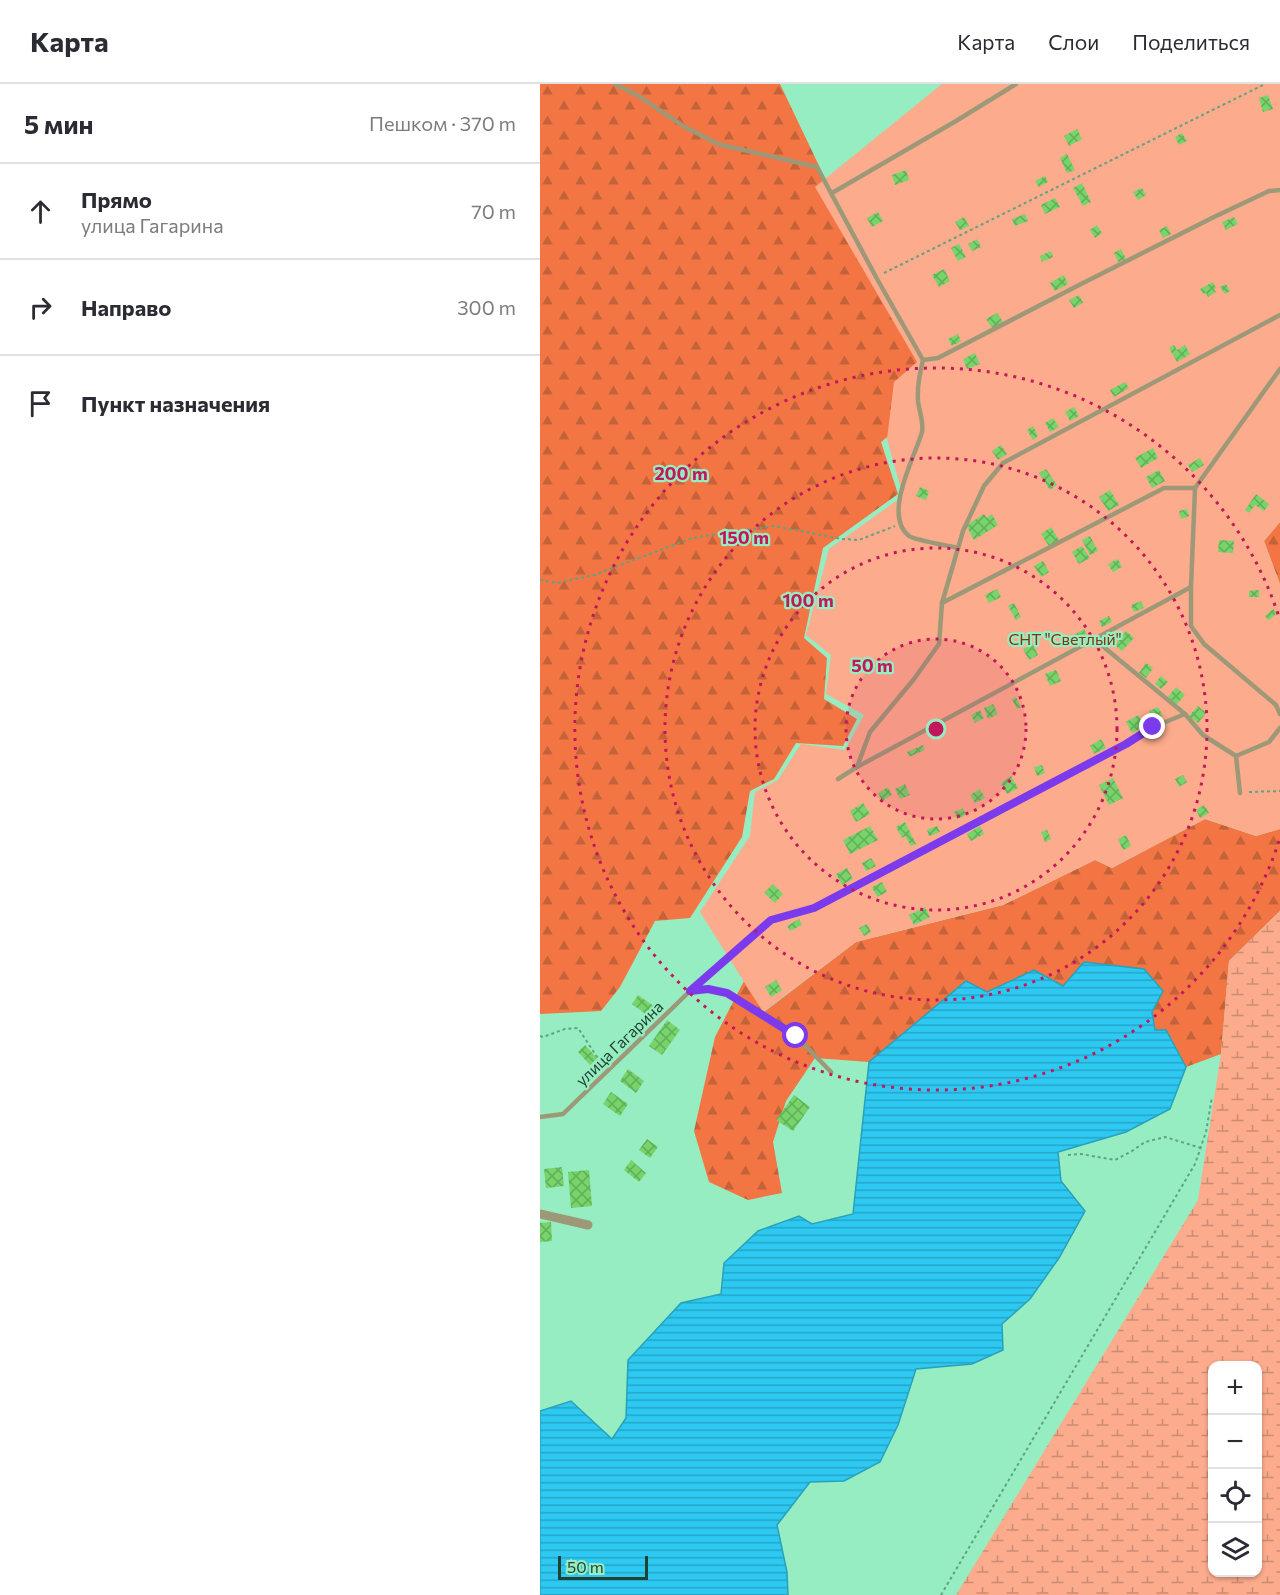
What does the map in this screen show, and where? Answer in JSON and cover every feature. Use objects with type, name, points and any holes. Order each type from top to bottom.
[{"type":"street","points":[[540,1214],[588,1225]]},
{"type":"lane","points":[[615,84],[718,144],[817,167],[923,360],[918,381],[922,430],[908,467],[899,510],[900,524],[910,537],[958,548]]},
{"type":"lane","points":[[832,193],[1016,84]]},
{"type":"lane","points":[[923,360],[938,358],[1214,217],[1269,191],[1280,190]]},
{"type":"lane","points":[[856,767],[870,732],[914,680],[939,644],[942,603],[963,531],[984,486],[1003,463],[1280,315]]},
{"type":"lane","points":[[1280,369],[1195,488],[1191,588],[1191,626],[1204,645],[1276,705],[1280,714]]},
{"type":"lane","points":[[942,603],[1164,488],[1195,488]]},
{"type":"lane","points":[[838,779],[856,767],[1191,588]]},
{"type":"lane","points":[[1094,639],[1185,714],[1203,735],[1236,756]]},
{"type":"lane","name":"улица Гагарина","points":[[540,1117],[563,1114],[690,991],[771,920],[814,908],[1126,744],[1153,727],[1185,714]]},
{"type":"lane","points":[[1236,756],[1269,742],[1280,728]]},
{"type":"lane","points":[[1236,756],[1240,793]]},
{"type":"lane","points":[[690,991],[708,989],[727,993],[796,1036],[831,1072]]},
{"type":"path","points":[[876,277],[1265,84]]},
{"type":"path","points":[[540,580],[557,583],[594,575],[692,538],[730,531],[775,526],[842,539],[859,540],[900,524]]},
{"type":"path","points":[[1240,793],[1280,791]]},
{"type":"path","points":[[540,1036],[565,1029],[578,1029],[607,1071]]},
{"type":"path","points":[[941,1595],[1196,1164],[1206,1132],[1212,1097]]},
{"type":"path","points":[[1068,1155],[1081,1154],[1115,1160],[1132,1152],[1145,1142],[1165,1137],[1200,1148]]},
{"type":"green space","points":[[540,84],[780,84],[832,193],[938,396],[881,442],[898,494],[823,548],[804,638],[827,658],[824,699],[857,719],[843,746],[796,743],[774,779],[750,791],[742,837],[690,918],[655,921],[620,987],[601,1011],[540,1014]]},
{"type":"green space","name":"СНТ \"Светлый\"","points":[[942,84],[1280,84],[1280,522],[1264,541],[1280,584],[1280,829],[1256,836],[1205,819],[1112,868],[1095,860],[1003,905],[856,942],[763,1012],[700,912],[750,836],[755,792],[778,780],[801,744],[845,750],[864,715],[826,694],[831,655],[806,635],[829,549],[903,496],[887,439],[894,382],[917,362],[815,187]]},
{"type":"green space","points":[[1280,522],[1280,584],[1264,541]]},
{"type":"green space","points":[[1205,819],[1256,836],[1280,829],[1280,911],[1229,961],[1221,1054],[1186,1067],[1166,1030],[1155,1031],[1152,1012],[1063,986],[1033,970],[987,992],[966,981],[869,1062],[815,1058],[786,1101],[773,1142],[782,1193],[748,1200],[709,1182],[694,1131],[715,1037],[744,981],[764,1012],[856,942],[1003,905],[1095,860],[1112,868]]},
{"type":"green space","points":[[1280,911],[1280,1595],[956,1595],[1198,1200],[1221,1054],[1229,961]]},
{"type":"water","points":[[1084,962],[1144,969],[1163,991],[1152,1012],[1155,1030],[1166,1030],[1186,1067],[1170,1109],[1126,1132],[1058,1152],[1061,1181],[1085,1211],[1059,1258],[1030,1299],[1002,1324],[1003,1350],[972,1364],[916,1369],[898,1425],[880,1462],[844,1481],[810,1482],[777,1525],[787,1572],[788,1595],[540,1595],[540,1411],[571,1401],[612,1439],[626,1418],[628,1360],[681,1303],[721,1294],[724,1263],[758,1231],[799,1216],[812,1224],[853,1214],[869,1062],[966,981],[987,992],[1034,970],[1063,986]]},
{"type":"building","points":[[1268,95],[1273,109],[1263,112],[1259,98]]},
{"type":"building","points":[[1077,129],[1082,139],[1069,146],[1064,136]]},
{"type":"building","points":[[1182,133],[1187,141],[1179,145],[1175,137]]},
{"type":"building","points":[[1067,154],[1075,170],[1067,173],[1060,158]]},
{"type":"building","points":[[906,170],[909,180],[895,185],[892,175]]},
{"type":"building","points":[[1045,176],[1048,182],[1039,187],[1035,181]]},
{"type":"building","points":[[1082,183],[1091,202],[1083,206],[1073,188]]},
{"type":"building","points":[[1142,188],[1146,195],[1138,200],[1133,192]]},
{"type":"building","points":[[1055,198],[1060,207],[1045,214],[1041,205]]},
{"type":"building","points":[[878,212],[883,221],[872,227],[867,218]]},
{"type":"building","points":[[1025,214],[1028,221],[1015,226],[1012,219]]},
{"type":"building","points":[[964,217],[969,226],[960,230],[955,222]]},
{"type":"building","points":[[1234,217],[1238,224],[1226,230],[1222,222]]},
{"type":"building","points":[[1097,225],[1102,233],[1095,238],[1090,230]]},
{"type":"building","points":[[1167,226],[1171,234],[1163,238],[1159,230]]},
{"type":"building","points":[[977,239],[981,247],[972,251],[968,244]]},
{"type":"building","points":[[959,244],[966,257],[958,261],[951,248]]},
{"type":"building","points":[[1121,249],[1126,259],[1118,262],[1114,253]]},
{"type":"building","points":[[1051,251],[1053,257],[1042,262],[1040,256]]},
{"type":"building","points":[[944,269],[950,281],[939,287],[932,275]]},
{"type":"building","points":[[1064,275],[1068,284],[1055,291],[1050,283]]},
{"type":"building","points":[[1213,282],[1216,292],[1208,297],[1200,289]]},
{"type":"building","points":[[1226,284],[1230,291],[1225,294],[1220,287]]},
{"type":"building","points":[[1079,295],[1083,303],[1074,308],[1069,300]]},
{"type":"building","points":[[997,313],[1003,322],[992,328],[986,319]]},
{"type":"building","points":[[958,334],[961,341],[952,346],[948,339]]},
{"type":"building","points":[[1174,345],[1177,350],[1185,345],[1190,354],[1177,362],[1169,348]]},
{"type":"building","points":[[975,353],[980,364],[967,369],[963,359]]},
{"type":"building","points":[[1125,382],[1129,388],[1114,397],[1110,390]]},
{"type":"building","points":[[1074,407],[1079,416],[1070,421],[1065,412]]},
{"type":"building","points":[[1053,418],[1059,427],[1050,432],[1045,423]]},
{"type":"building","points":[[1033,426],[1038,436],[1033,440],[1027,430]]},
{"type":"building","points":[[1001,445],[1007,454],[998,460],[992,451]]},
{"type":"building","points":[[1153,448],[1158,458],[1141,468],[1135,458]]},
{"type":"building","points":[[1200,458],[1204,465],[1192,472],[1188,465]]},
{"type":"building","points":[[1046,469],[1057,485],[1050,490],[1039,473]]},
{"type":"building","points":[[1159,470],[1165,481],[1152,488],[1146,477]]},
{"type":"building","points":[[920,487],[929,491],[926,500],[916,496]]},
{"type":"building","points":[[1110,490],[1119,505],[1108,511],[1099,497]]},
{"type":"building","points":[[1256,494],[1269,504],[1264,511],[1255,505],[1249,513],[1245,510]]},
{"type":"building","points":[[1187,509],[1189,516],[1181,519],[1179,511]]},
{"type":"building","points":[[984,514],[987,518],[992,514],[998,525],[974,540],[967,527]]},
{"type":"building","points":[[1051,527],[1059,540],[1049,546],[1041,534]]},
{"type":"building","points":[[1090,536],[1098,551],[1090,555],[1082,540]]},
{"type":"building","points":[[1219,540],[1234,541],[1233,553],[1218,552]]},
{"type":"building","points":[[1082,546],[1090,558],[1079,564],[1072,552]]},
{"type":"building","points":[[1118,559],[1122,567],[1113,572],[1108,564]]},
{"type":"building","points":[[1043,561],[1049,572],[1041,577],[1034,566]]},
{"type":"building","points":[[997,589],[1001,597],[989,603],[985,595]]},
{"type":"building","points":[[1259,590],[1259,597],[1249,597],[1249,591]]},
{"type":"building","points":[[1141,601],[1144,608],[1134,612],[1131,605]]},
{"type":"building","points":[[1014,603],[1021,617],[1016,620],[1008,606]]},
{"type":"building","points":[[1273,609],[1277,613],[1269,620],[1265,616]]},
{"type":"building","points":[[1109,616],[1112,622],[1102,627],[1099,621]]},
{"type":"building","points":[[1084,629],[1087,635],[1076,642],[1072,636]]},
{"type":"building","points":[[1126,631],[1134,638],[1122,651],[1115,645]]},
{"type":"building","points":[[1033,644],[1038,655],[1029,660],[1023,649]]},
{"type":"building","points":[[1146,663],[1153,668],[1146,678],[1139,673]]},
{"type":"building","points":[[1056,670],[1061,681],[1050,686],[1045,674]]},
{"type":"building","points":[[1161,676],[1168,682],[1161,689],[1155,684]]},
{"type":"building","points":[[1176,687],[1185,695],[1176,705],[1168,697]]},
{"type":"building","points":[[1016,697],[1021,707],[1017,709],[1012,699]]},
{"type":"building","points":[[993,704],[998,714],[988,719],[984,708]]},
{"type":"building","points":[[1198,706],[1206,713],[1198,723],[1189,716]]},
{"type":"building","points":[[1158,707],[1163,716],[1154,720],[1149,711]]},
{"type":"building","points":[[980,710],[984,718],[975,723],[971,715]]},
{"type":"building","points":[[1138,715],[1144,726],[1132,733],[1126,722]]},
{"type":"building","points":[[1101,739],[1106,748],[1094,754],[1090,746]]},
{"type":"building","points":[[923,745],[925,750],[909,757],[907,752]]},
{"type":"building","points":[[1042,765],[1045,773],[1037,776],[1034,767]]},
{"type":"building","points":[[1183,775],[1187,782],[1179,787],[1175,779]]},
{"type":"building","points":[[1011,776],[1018,788],[1007,794],[1001,783]]},
{"type":"building","points":[[1113,778],[1123,798],[1109,805],[1099,785]]},
{"type":"building","points":[[905,784],[910,795],[900,799],[895,789]]},
{"type":"building","points":[[888,787],[892,795],[882,801],[878,793]]},
{"type":"building","points":[[980,789],[985,798],[975,803],[970,795]]},
{"type":"building","points":[[863,803],[870,814],[856,822],[850,811]]},
{"type":"building","points":[[1204,805],[1209,813],[1200,818],[1196,810]]},
{"type":"building","points":[[963,808],[966,815],[957,819],[954,812]]},
{"type":"building","points":[[905,822],[916,844],[911,846],[905,836],[902,838],[896,827]]},
{"type":"building","points":[[870,826],[878,840],[850,854],[843,840]]},
{"type":"building","points":[[937,826],[940,832],[929,836],[927,830]]},
{"type":"building","points":[[980,826],[984,834],[971,841],[967,834]]},
{"type":"building","points":[[1047,830],[1051,839],[1045,842],[1041,832]]},
{"type":"building","points":[[1126,835],[1131,846],[1123,850],[1118,839]]},
{"type":"building","points":[[871,858],[876,866],[866,871],[862,863]]},
{"type":"building","points":[[847,868],[853,879],[842,885],[836,874]]},
{"type":"building","points":[[882,882],[887,892],[877,897],[872,887]]},
{"type":"building","points":[[773,884],[783,894],[775,903],[764,893]]},
{"type":"building","points":[[925,907],[930,917],[914,925],[909,915]]},
{"type":"building","points":[[799,919],[802,925],[790,931],[787,926]]},
{"type":"building","points":[[867,924],[871,932],[864,936],[859,928]]},
{"type":"building","points":[[776,980],[782,990],[771,997],[765,987]]},
{"type":"building","points":[[638,995],[658,1009],[651,1018],[632,1004]]},
{"type":"building","points":[[667,1020],[680,1030],[662,1055],[649,1046]]},
{"type":"building","points":[[585,1045],[597,1058],[590,1065],[578,1052]]},
{"type":"building","points":[[628,1069],[644,1081],[636,1093],[620,1081]]},
{"type":"building","points":[[611,1092],[628,1104],[620,1116],[603,1104]]},
{"type":"building","points":[[794,1095],[810,1107],[793,1131],[776,1120]]},
{"type":"building","points":[[647,1139],[658,1147],[650,1158],[639,1150]]},
{"type":"building","points":[[631,1160],[646,1173],[639,1182],[624,1170]]},
{"type":"building","points":[[562,1167],[564,1186],[546,1188],[544,1169]]},
{"type":"building","points":[[589,1170],[592,1206],[571,1208],[568,1172]]},
{"type":"building","points":[[551,1222],[552,1241],[540,1242],[540,1223]]},
{"type":"route","points":[[796,1036],[727,993],[708,989],[690,991],[771,920],[814,908],[1126,744],[1153,727]]}]
